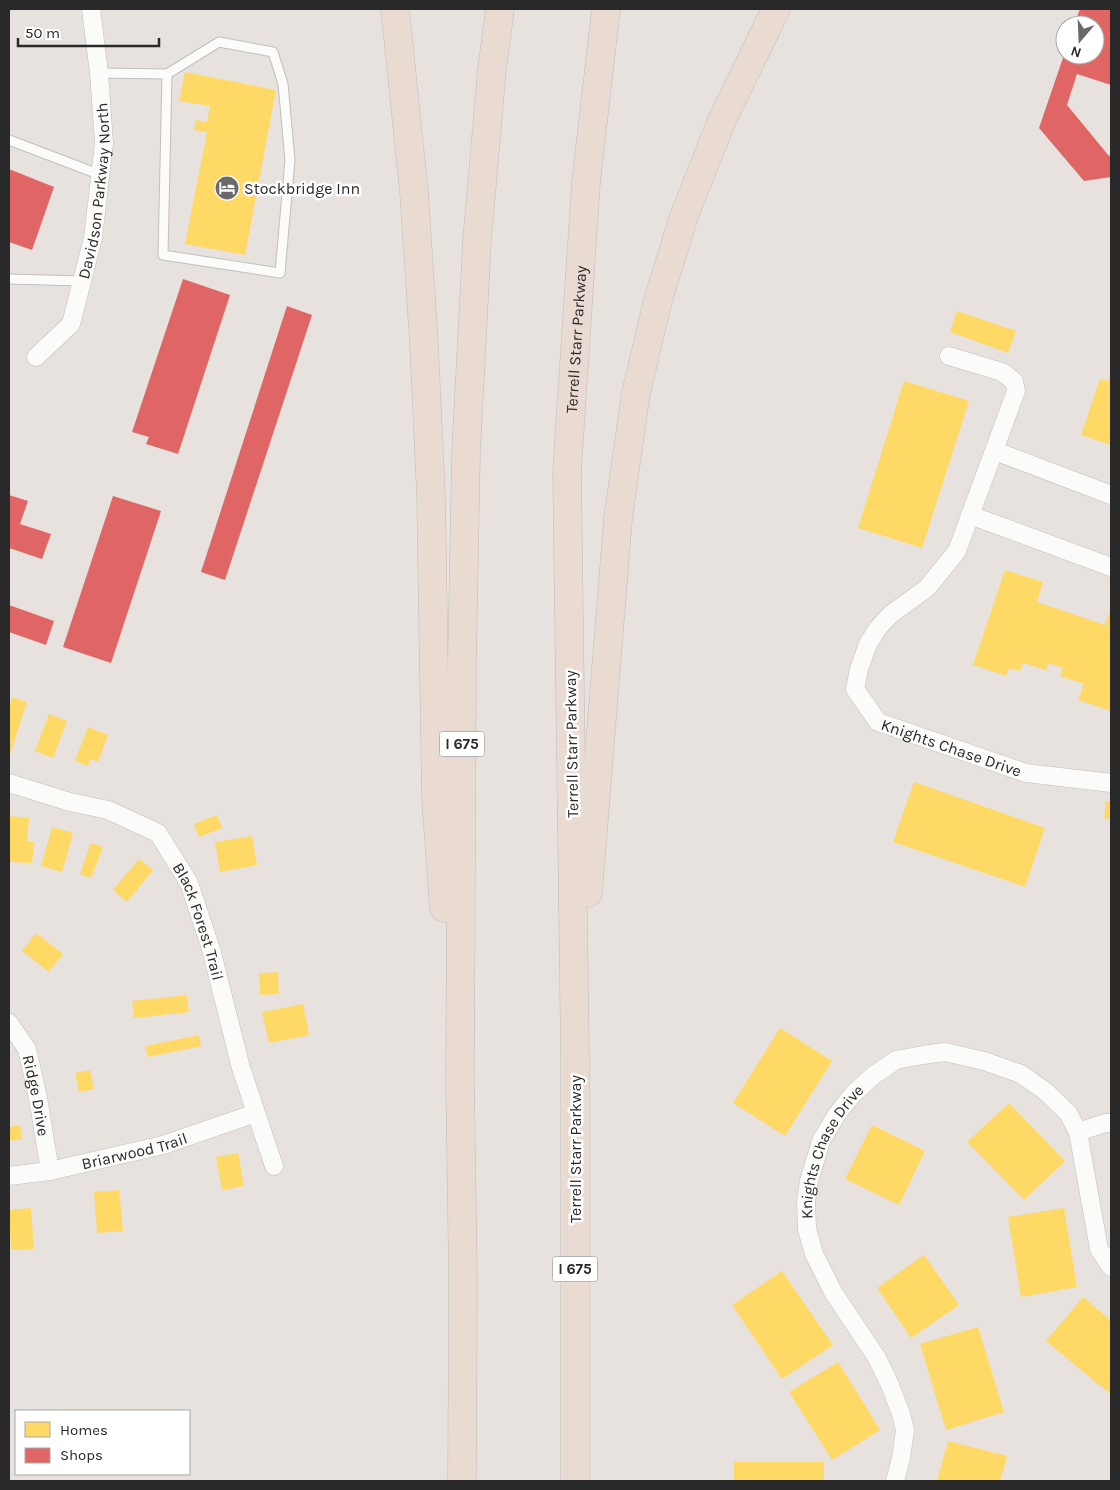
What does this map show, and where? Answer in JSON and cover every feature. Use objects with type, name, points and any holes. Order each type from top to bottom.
[{"type":"highway","points":[[395,9],[414,192],[424,344],[430,496],[436,798],[460,1082]]},
{"type":"highway","name":"I 675","points":[[462,1481],[463,1278],[460,1082],[462,662],[466,453],[477,241],[492,69],[500,9]]},
{"type":"highway","name":"Terrell Starr Parkway","points":[[575,1481],[575,1057],[567,471],[586,182],[606,9]]},
{"type":"highway","points":[[575,1057],[618,519],[636,393],[658,300],[684,216],[722,120],[776,9]]},
{"type":"street","name":"Davidson Parkway North","points":[[36,358],[71,324],[93,238],[104,143],[99,73],[91,9]]},
{"type":"street","name":"Knights Chase Drive","points":[[949,356],[1002,372],[1014,380],[1016,391],[957,551],[927,588],[890,615],[878,628],[868,644],[859,669],[855,689],[878,722],[1026,773],[1111,783]]},
{"type":"street","points":[[995,451],[1111,495]]},
{"type":"street","points":[[970,515],[1111,567]]},
{"type":"street","name":"Black Forest Trail","points":[[9,784],[70,802],[108,810],[158,833],[189,883],[211,949],[241,1068],[274,1166]]},
{"type":"street","name":"Ridge Drive","points":[[9,1023],[27,1049],[38,1098],[50,1171]]},
{"type":"street","name":"Knights Chase Drive","points":[[895,1481],[905,1430],[901,1414],[890,1385],[876,1358],[833,1292],[814,1254],[807,1229],[806,1202],[809,1181],[821,1141],[837,1114],[853,1094],[874,1075],[896,1060],[945,1052],[984,1061],[1021,1074],[1046,1091],[1068,1113],[1078,1132],[1099,1249],[1111,1267]]},
{"type":"street","name":"Briarwood Trail","points":[[9,1176],[50,1171],[164,1145],[256,1113]]},
{"type":"street","points":[[1078,1132],[1105,1123],[1111,1123]]},
{"type":"lane","points":[[99,73],[167,74],[219,42],[273,52],[283,84],[290,160],[280,274],[163,255],[167,74]]},
{"type":"lane","points":[[9,140],[101,175]]},
{"type":"lane","points":[[9,279],[82,281]]},
{"type":"building: Homes","name":"Stockbridge Inn","points":[[185,72],[276,90],[245,255],[185,244],[207,132],[194,130],[196,120],[207,122],[210,106],[179,101]]},
{"type":"building: Homes","points":[[957,311],[1016,331],[1008,353],[950,332]]},
{"type":"building: Homes","points":[[1111,373],[1111,445],[1081,435],[1100,379],[1108,381]]},
{"type":"building: Homes","points":[[904,381],[969,401],[922,548],[858,528]]},
{"type":"building: Homes","points":[[1005,570],[1043,582],[1037,602],[1105,625],[1111,607],[1111,711],[1078,700],[1084,684],[1060,676],[1063,668],[1048,663],[1046,670],[1023,663],[1020,671],[1009,668],[1006,676],[973,665]]},
{"type":"building: Homes","points":[[12,697],[27,702],[10,754],[9,708]]},
{"type":"building: Homes","points":[[49,714],[67,721],[53,758],[35,751]]},
{"type":"building: Homes","points":[[88,727],[108,735],[98,762],[90,759],[88,766],[75,761]]},
{"type":"building: Homes","points":[[914,782],[1045,828],[1025,887],[893,842]]},
{"type":"building: Homes","points":[[1106,801],[1111,802],[1111,819],[1104,818]]},
{"type":"building: Homes","points":[[217,815],[222,828],[199,837],[194,824]]},
{"type":"building: Homes","points":[[9,816],[29,818],[27,842],[34,842],[32,863],[9,862]]},
{"type":"building: Homes","points":[[52,827],[73,833],[62,872],[41,866]]},
{"type":"building: Homes","points":[[252,836],[257,865],[220,872],[215,842]]},
{"type":"building: Homes","points":[[91,843],[103,847],[91,878],[80,874]]},
{"type":"building: Homes","points":[[139,859],[153,870],[127,902],[113,890]]},
{"type":"building: Homes","points":[[36,933],[63,954],[49,972],[22,951]]},
{"type":"building: Homes","points":[[278,972],[279,994],[260,995],[259,973]]},
{"type":"building: Homes","points":[[187,995],[189,1012],[134,1018],[132,1001]]},
{"type":"building: Homes","points":[[303,1004],[309,1035],[269,1043],[262,1012]]},
{"type":"building: Homes","points":[[780,1028],[832,1061],[785,1136],[733,1103]]},
{"type":"building: Homes","points":[[199,1035],[201,1046],[148,1057],[145,1046]]},
{"type":"building: Homes","points":[[90,1070],[94,1089],[79,1092],[75,1073]]},
{"type":"building: Homes","points":[[1009,1103],[1065,1161],[1024,1200],[967,1142]]},
{"type":"building: Homes","points":[[20,1125],[22,1139],[9,1141],[9,1127]]},
{"type":"building: Homes","points":[[872,1125],[925,1151],[899,1205],[845,1179]]},
{"type":"building: Homes","points":[[238,1153],[244,1186],[222,1190],[216,1157]]},
{"type":"building: Homes","points":[[119,1190],[123,1231],[97,1233],[94,1192]]},
{"type":"building: Homes","points":[[31,1208],[34,1249],[11,1250],[9,1210]]},
{"type":"building: Homes","points":[[1064,1208],[1077,1287],[1021,1297],[1008,1217]]},
{"type":"building: Homes","points":[[924,1255],[959,1305],[911,1338],[877,1288]]},
{"type":"building: Homes","points":[[782,1271],[833,1345],[782,1379],[732,1305]]},
{"type":"building: Homes","points":[[1083,1297],[1111,1321],[1110,1394],[1046,1341]]},
{"type":"building: Homes","points":[[978,1327],[1004,1412],[946,1430],[920,1344]]},
{"type":"building: Homes","points":[[838,1362],[880,1430],[832,1460],[789,1392]]},
{"type":"building: Homes","points":[[948,1441],[1007,1456],[1000,1481],[937,1481]]},
{"type":"building: Homes","points":[[734,1462],[824,1462],[824,1481],[734,1481]]},
{"type":"building: Shops","points":[[1080,9],[1111,9],[1111,85],[1077,74],[1067,105],[1109,156],[1111,155],[1111,177],[1084,181],[1039,128],[1061,65],[1105,65],[1105,15],[1078,15]]},
{"type":"building: Shops","points":[[9,169],[54,187],[32,250],[9,242]]},
{"type":"building: Shops","points":[[183,279],[230,295],[178,454],[146,444],[149,437],[132,432]]},
{"type":"building: Shops","points":[[287,306],[312,315],[225,580],[201,572]]},
{"type":"building: Shops","points":[[9,495],[28,501],[20,524],[51,534],[42,559],[9,548]]},
{"type":"building: Shops","points":[[113,496],[161,511],[111,663],[63,647]]},
{"type":"building: Shops","points":[[9,605],[54,621],[46,645],[9,632]]},
{"type":"place","name":"Stockbridge Inn","points":[[227,188]]}]
